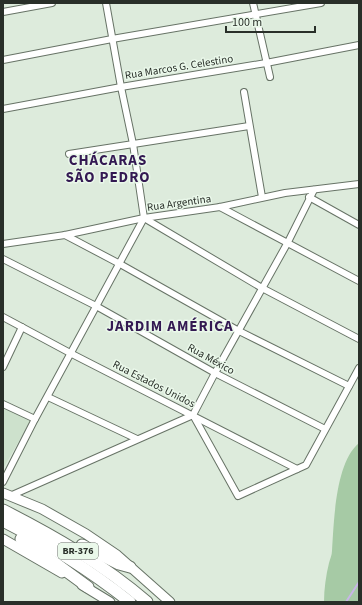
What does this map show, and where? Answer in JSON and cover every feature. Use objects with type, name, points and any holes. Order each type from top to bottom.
[{"type":"highway","points":[[3,506],[38,521],[98,554],[119,564],[130,567]]},
{"type":"highway","name":"BR-376","points":[[3,510],[32,524],[88,557],[129,586],[147,602]]},
{"type":"highway","name":"BR-376","points":[[3,521],[56,550],[130,602]]},
{"type":"highway","points":[[3,529],[26,542],[88,588]]},
{"type":"main road","points":[[6,494],[42,509],[86,534],[116,555],[170,602]]},
{"type":"main road","points":[[3,539],[110,602]]},
{"type":"street","points":[[3,12],[52,3]]},
{"type":"street","points":[[3,482],[35,419],[72,354],[96,306],[144,218],[133,144],[106,3]]},
{"type":"street","points":[[253,3],[270,77]]},
{"type":"street","points":[[3,60],[112,39],[321,3]]},
{"type":"street","name":"Rua Marcos G. Celestino","points":[[3,110],[121,87],[266,63],[359,45]]},
{"type":"street","points":[[244,92],[262,197]]},
{"type":"street","points":[[70,154],[249,126]]},
{"type":"street","name":"Rua Argentina","points":[[3,244],[65,235],[144,218],[220,207],[262,197],[359,184]]},
{"type":"street","points":[[6,494],[193,415],[288,242],[314,190]]},
{"type":"street","points":[[309,198],[359,225]]},
{"type":"street","points":[[220,207],[359,281]]},
{"type":"street","points":[[144,218],[262,288],[359,339]]},
{"type":"street","points":[[65,235],[239,331],[349,386]]},
{"type":"street","name":"Rua México","points":[[3,259],[96,306],[215,373],[325,429]]},
{"type":"street","name":"Rua Estados Unidos","points":[[3,317],[297,469]]},
{"type":"street","points":[[3,367],[22,327]]},
{"type":"street","points":[[193,415],[238,496],[306,465],[359,368]]},
{"type":"street","points":[[48,397],[137,439]]},
{"type":"street","points":[[3,404],[35,419]]},
{"type":"shaded area","points":[[3,408],[31,420],[3,469]]},
{"type":"green space","points":[[359,443],[359,602],[324,602],[326,577],[332,552],[335,509],[340,478],[351,452]]},
{"type":"waterway","points":[[346,602],[359,582]]},
{"type":"district","name":"CHÁCARAS SÃO PEDRO","points":[[108,168]]},
{"type":"district","name":"JARDIM AMÉRICA","points":[[170,326]]}]
